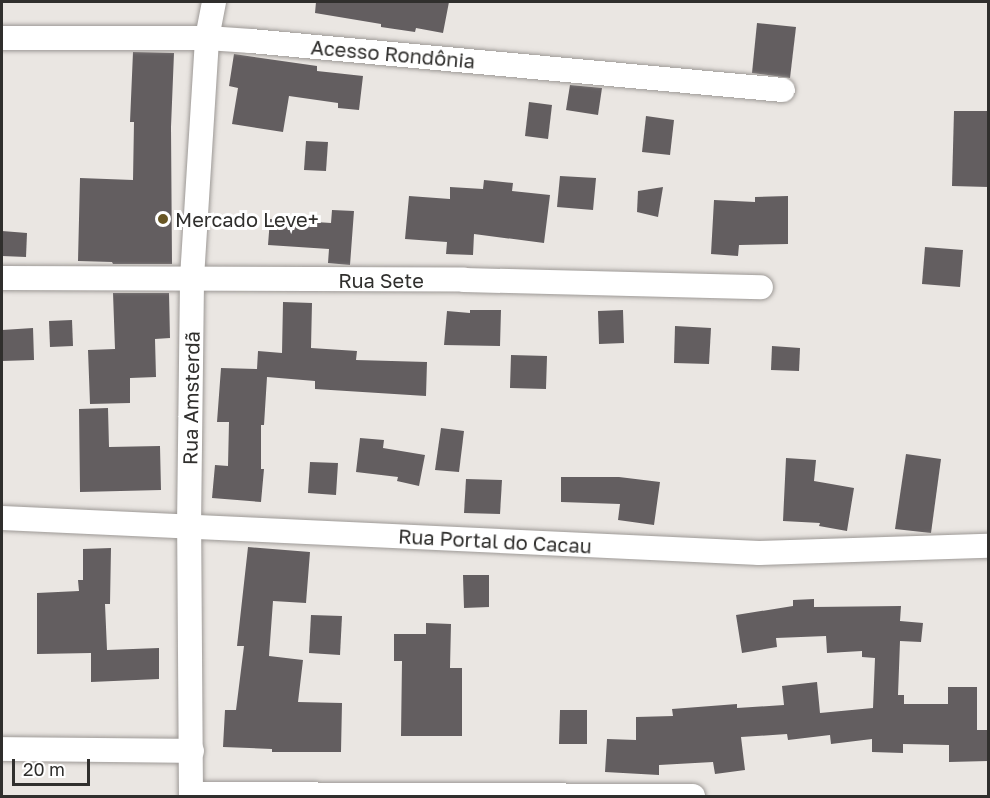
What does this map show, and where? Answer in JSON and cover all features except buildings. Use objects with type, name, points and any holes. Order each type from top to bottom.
[{"type":"street","name":"Rua Amsterdã","points":[[191,795],[189,527],[192,278],[207,38],[214,2]]},
{"type":"street","name":"Acesso Rondônia","points":[[2,38],[207,38],[783,90]]},
{"type":"street","name":"Rua Sete","points":[[2,278],[192,278],[761,287]]},
{"type":"street","name":"Rua Portal do Cacau","points":[[2,518],[759,553],[988,546]]},
{"type":"street","points":[[2,749],[192,751]]},
{"type":"street","points":[[191,795],[693,796]]},
{"type":"place","name":"Mercado Leve+","points":[[163,219]]}]
